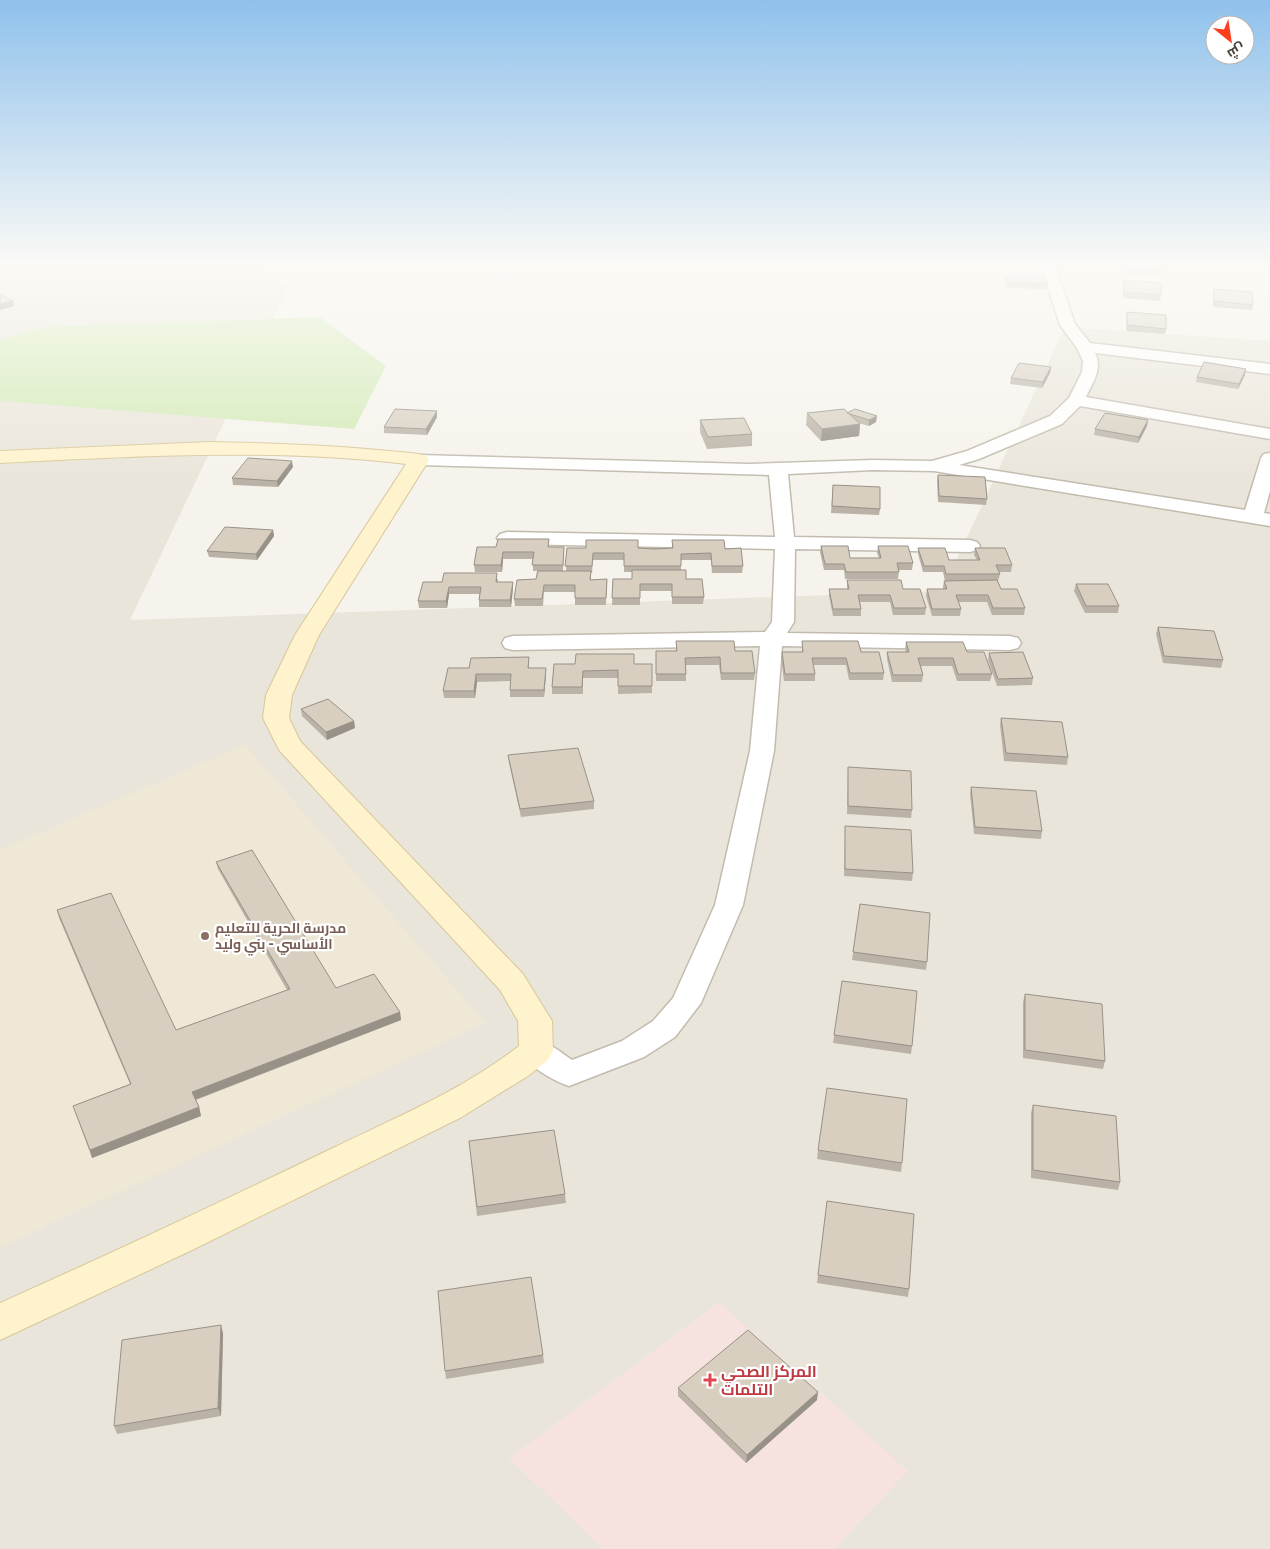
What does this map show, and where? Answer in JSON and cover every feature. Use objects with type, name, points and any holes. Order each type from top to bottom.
[{"type":"street","points":[[933,466],[973,454],[1043,427],[1065,414],[1076,400],[1090,372],[1091,361],[1085,347],[1078,338]]},
{"type":"street","points":[[1085,347],[1270,370]]},
{"type":"street","points":[[1076,400],[1270,434]]},
{"type":"street","points":[[0,457],[273,447],[338,450],[419,460],[778,469],[873,465],[933,466],[1261,518],[1270,458]]},
{"type":"street","points":[[419,460],[307,635],[279,696],[276,718],[288,744],[512,982],[535,1021],[536,1051]]},
{"type":"street","points":[[536,1051],[569,1074],[633,1049],[664,1029],[686,1003],[729,906],[762,752],[772,639],[783,622],[785,542],[778,469]]},
{"type":"street","points":[[507,538],[970,546]]},
{"type":"street","points":[[514,643],[772,639],[1010,644]]},
{"type":"street","points":[[0,1322],[171,1244],[451,1106],[518,1067],[536,1051]]},
{"type":"shaded area","points":[[0,338],[264,338],[130,620],[942,591],[1060,338],[1230,338],[1270,341],[1270,1549],[0,1549]]},
{"type":"shaded area","name":"مدرسة الحرية للتعليم الأساسي - بني وليد","points":[[245,745],[485,1023],[0,1247],[0,850]]},
{"type":"shaded area","name":"المركز الصحي التلمات","points":[[719,1302],[908,1471],[834,1549],[603,1549],[509,1458]]},
{"type":"green space","points":[[6,338],[349,338],[386,366],[354,429],[2,401],[0,398],[0,340]]},
{"type":"building","points":[[1204,362],[1246,369],[1239,384],[1197,377]]},
{"type":"building","points":[[1019,363],[1051,367],[1043,382],[1011,378]]},
{"type":"building","points":[[395,409],[437,411],[426,429],[384,427]]},
{"type":"building","points":[[844,409],[860,424],[822,429],[807,413]]},
{"type":"building","points":[[855,409],[877,416],[869,420],[847,413]]},
{"type":"building","points":[[1105,413],[1148,420],[1139,437],[1095,429]]},
{"type":"building","points":[[744,418],[752,434],[708,437],[700,420]]},
{"type":"building","points":[[248,458],[292,461],[277,481],[232,478]]},
{"type":"building","points":[[938,475],[985,477],[987,499],[939,496]]},
{"type":"building","points":[[833,485],[880,487],[880,509],[832,506]]},
{"type":"building","points":[[225,527],[273,530],[256,554],[207,551]]},
{"type":"building","points":[[498,539],[549,539],[548,547],[564,547],[563,565],[532,565],[534,552],[503,552],[501,565],[474,565],[477,547],[496,547]]},
{"type":"building","points":[[586,540],[638,540],[638,548],[654,549],[673,548],[672,540],[724,540],[725,549],[741,548],[743,566],[712,566],[711,553],[681,554],[681,566],[624,566],[624,553],[593,553],[592,566],[565,566],[567,548],[586,548]]},
{"type":"building","points":[[821,546],[848,546],[850,558],[881,558],[878,546],[908,546],[913,563],[897,563],[899,572],[846,572],[844,564],[825,564]]},
{"type":"building","points":[[918,548],[945,548],[949,560],[980,560],[975,548],[1005,548],[1012,565],[996,565],[1000,574],[946,574],[944,566],[924,566]]},
{"type":"building","points":[[632,570],[686,570],[686,579],[702,579],[704,597],[672,597],[672,584],[640,584],[640,598],[612,598],[613,579],[632,579]]},
{"type":"building","points":[[538,571],[591,571],[590,580],[607,579],[606,598],[575,598],[575,585],[544,585],[542,599],[514,599],[517,580],[536,579]]},
{"type":"building","points":[[444,573],[497,573],[496,582],[513,582],[510,600],[479,600],[481,587],[449,587],[446,601],[418,601],[423,582],[442,582]]},
{"type":"building","points":[[847,580],[901,580],[903,589],[920,589],[926,608],[894,608],[890,595],[858,595],[861,609],[833,609],[829,589],[849,589]]},
{"type":"building","points":[[997,580],[1001,589],[1017,589],[1025,608],[993,608],[988,595],[956,595],[961,609],[932,609],[927,589],[947,589],[944,581]]},
{"type":"building","points":[[1076,584],[1108,584],[1119,606],[1086,606]]},
{"type":"building","points":[[1158,627],[1214,631],[1223,660],[1164,656]]},
{"type":"building","points":[[676,641],[734,641],[735,651],[752,651],[755,673],[721,673],[720,657],[685,658],[686,674],[656,674],[656,651],[677,651]]},
{"type":"building","points":[[802,641],[858,641],[861,652],[879,652],[884,673],[850,673],[846,658],[812,658],[815,674],[785,674],[782,652],[803,652]]},
{"type":"building","points":[[906,642],[963,642],[967,652],[984,652],[992,674],[958,674],[953,658],[918,658],[923,675],[893,675],[887,652],[909,652]]},
{"type":"building","points":[[1023,652],[1033,678],[998,679],[989,653]]},
{"type":"building","points":[[576,654],[634,654],[634,664],[652,664],[652,686],[618,686],[618,670],[583,671],[582,687],[552,687],[554,664],[575,664]]},
{"type":"building","points":[[529,657],[528,668],[546,668],[544,690],[510,690],[511,674],[476,674],[474,691],[443,691],[448,668],[469,668],[471,658]]},
{"type":"building","points":[[328,699],[354,721],[326,732],[301,709]]},
{"type":"building","points":[[1001,718],[1062,722],[1068,757],[1006,753]]},
{"type":"building","points":[[578,748],[594,801],[520,809],[508,755]]},
{"type":"building","points":[[848,767],[911,771],[912,810],[848,806]]},
{"type":"building","points":[[971,787],[1036,791],[1042,831],[975,827]]},
{"type":"building","points":[[845,826],[911,830],[913,873],[845,869]]},
{"type":"building","points":[[252,850],[336,988],[374,974],[400,1012],[192,1092],[199,1107],[90,1150],[73,1106],[131,1084],[57,910],[111,893],[176,1030],[290,989],[216,862]]},
{"type":"building","points":[[860,904],[930,913],[927,962],[853,952]]},
{"type":"building","points":[[842,981],[917,991],[912,1046],[834,1035]]},
{"type":"building","points":[[1025,994],[1102,1004],[1105,1061],[1025,1050]]},
{"type":"building","points":[[827,1088],[907,1099],[902,1163],[818,1150]]},
{"type":"building","points":[[1033,1105],[1116,1116],[1120,1182],[1033,1170]]},
{"type":"building","points":[[554,1130],[565,1194],[477,1207],[469,1141]]},
{"type":"building","points":[[827,1201],[914,1214],[909,1289],[818,1275]]},
{"type":"building","points":[[531,1277],[543,1355],[445,1371],[438,1291]]},
{"type":"building","points":[[221,1325],[218,1408],[114,1426],[122,1340]]},
{"type":"building","points":[[748,1330],[818,1392],[747,1455],[678,1388]]},
{"type":"place","name":"مدرسة الحرية للتعليم الأساسي - بني وليد","points":[[205,936]]},
{"type":"place","name":"المركز الصحي التلمات","points":[[710,1380]]}]
